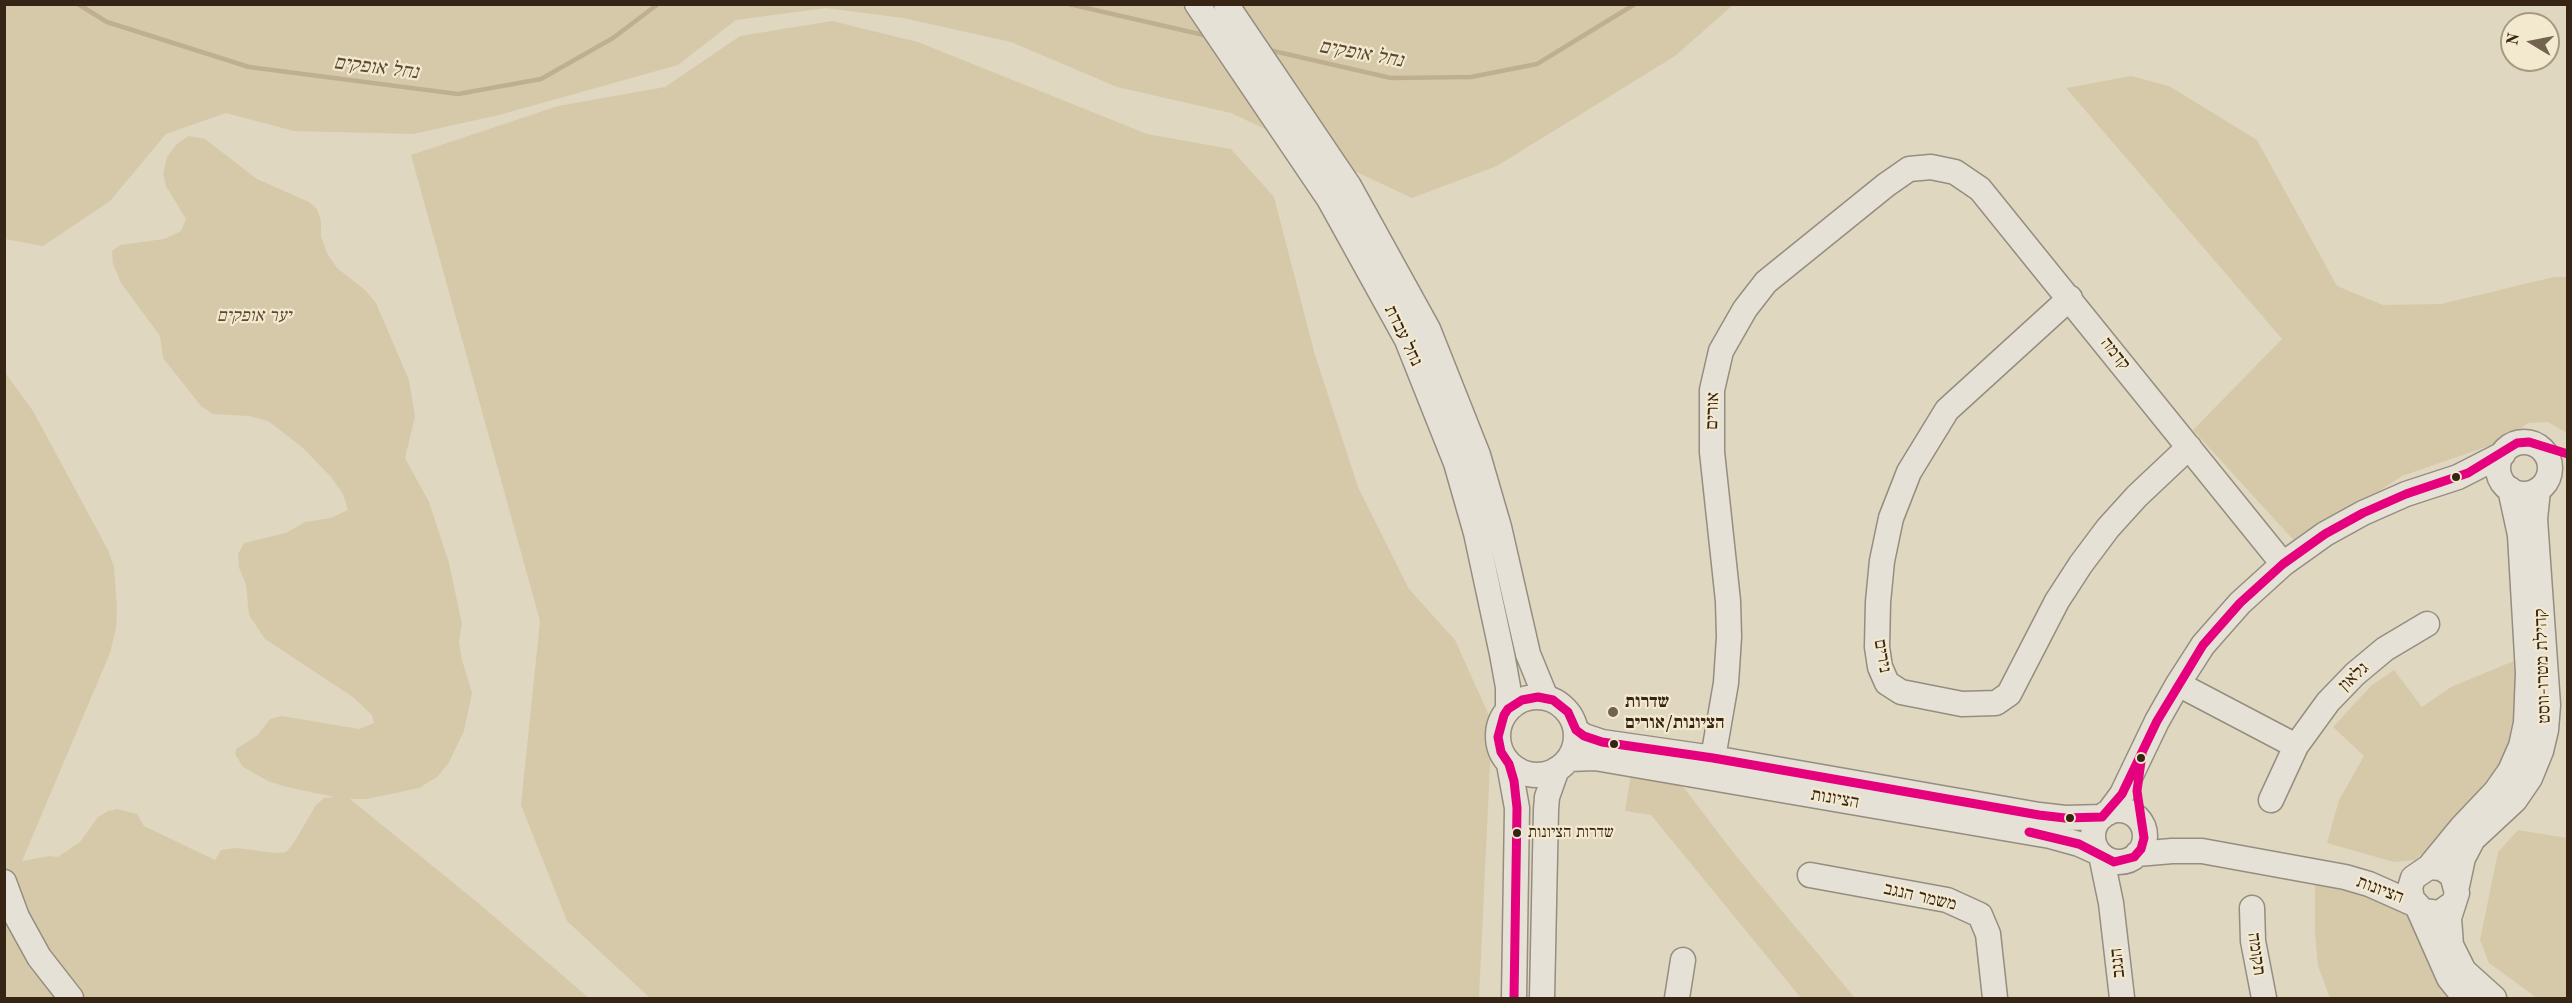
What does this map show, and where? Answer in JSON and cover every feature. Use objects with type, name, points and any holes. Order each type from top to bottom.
[{"type":"street","name":"נחל עבדת","points":[[1197,4],[1329,199],[1407,340],[1456,463],[1476,533],[1502,654],[1508,687],[1508,709]]},
{"type":"street","name":"נחל עבדת","points":[[1226,4],[1349,186],[1428,329],[1478,455],[1499,526],[1528,654],[1546,698]]},
{"type":"street","name":"קדמה","points":[[1931,167],[1956,172],[1980,189],[2283,564]]},
{"type":"street","name":"אורים","points":[[1713,758],[1726,682],[1729,637],[1728,601],[1712,452],[1712,390],[1721,351],[1744,309],[1766,282],[1886,185],[1909,169],[1931,167]]},
{"type":"street","name":"נירים","points":[[2070,298],[1947,410],[1909,472],[1891,518],[1881,571],[1877,647],[1880,667],[1887,683],[1901,692],[1962,704],[1996,703],[2009,694],[2057,601],[2081,564],[2108,528],[2137,496],[2189,447]]},
{"type":"street","points":[[2139,760],[2137,791],[2144,838],[2136,856],[2118,862],[2100,854],[2093,836],[2096,826],[2122,794],[2157,722],[2178,684],[2204,645],[2240,603],[2283,564],[2325,534],[2363,513],[2406,494],[2482,466],[2503,454],[2511,446],[2523,442],[2568,454]]},
{"type":"street","points":[[2540,447],[2550,463],[2549,475],[2540,488]]},
{"type":"street","points":[[2503,454],[2499,463],[2499,473],[2508,488]]},
{"type":"street","points":[[2446,481],[2475,480],[2524,494],[2568,474]]},
{"type":"street","name":"קהילת מטרו-ווסט","points":[[2423,870],[2496,791],[2510,771],[2521,746],[2526,723],[2528,673],[2520,535],[2508,488]]},
{"type":"street","name":"קהילת מטרו-ווסט","points":[[2494,999],[2473,980],[2456,957],[2449,932],[2449,918],[2463,858],[2473,839],[2515,800],[2530,778],[2541,751],[2546,730],[2548,705],[2535,519],[2540,488]]},
{"type":"street","name":"גלאון","points":[[2271,800],[2296,746],[2328,702],[2355,674],[2385,649],[2427,624]]},
{"type":"street","points":[[2178,684],[2296,746]]},
{"type":"street","points":[[1514,999],[1518,808],[1509,764],[1501,752],[1498,737],[1500,722],[1508,709],[1530,697],[1546,698],[1563,707],[1571,717],[1576,730],[1575,743],[1549,790],[1546,810],[1542,999]]},
{"type":"street","name":"הציונות","points":[[1576,730],[1584,736],[1602,742],[1713,758],[2039,815],[2065,818],[2105,815]]},
{"type":"street","name":"הציונות","points":[[1563,764],[1595,758],[2050,836],[2079,844],[2100,854]]},
{"type":"street","points":[[1509,764],[1522,772],[1536,775],[1563,764]]},
{"type":"street","points":[[2105,815],[2125,812],[2140,823]]},
{"type":"street","name":"הציונות","points":[[2140,823],[2202,851]]},
{"type":"street","name":"הציונות","points":[[2136,856],[2172,851],[2202,851],[2345,877],[2369,884],[2416,906]]},
{"type":"street","name":"הנגב","points":[[2100,854],[2114,928],[2122,999]]},
{"type":"street","name":"הנגב","points":[[2114,928],[2122,890],[2136,856]]},
{"type":"street","name":"הציונות","points":[[2345,877],[2390,876],[2423,870]]},
{"type":"street","points":[[2416,906],[2428,913],[2439,913],[2454,895],[2452,875],[2447,870],[2423,870],[2410,888],[2416,906],[2449,978],[2465,999]]},
{"type":"street","name":"משמר הנגב","points":[[1810,874],[1947,900],[1980,915],[1988,934],[1995,999]]},
{"type":"street","points":[[4,882],[17,917],[39,957],[71,999]]},
{"type":"street","name":"תקומה","points":[[2252,908],[2253,941],[2264,999]]},
{"type":"street","points":[[1679,998],[1683,960]]},
{"type":"green space","points":[[4,5],[1733,5],[1675,56],[1497,166],[1412,198],[1231,113],[1117,87],[1011,42],[903,18],[826,8],[736,20],[678,65],[499,115],[413,134],[294,131],[226,113],[166,134],[110,201],[43,246],[5,239]]},
{"type":"green space","points":[[832,21],[918,42],[1147,134],[1231,149],[1274,197],[1315,355],[1358,487],[1409,589],[1455,640],[1492,722],[1479,998],[650,998],[567,921],[521,805],[540,621],[411,155],[558,106],[665,87],[740,36]]},
{"type":"green space","points":[[2131,76],[2169,86],[2257,140],[2337,286],[2383,305],[2441,304],[2554,277],[2567,277],[2567,433],[2548,422],[2528,423],[2506,440],[2402,476],[2298,545],[2193,430],[2282,339],[2066,88]]},
{"type":"green space","name":"יער אופקים","points":[[188,136],[205,139],[257,179],[309,202],[317,209],[321,221],[321,236],[327,253],[337,268],[365,290],[376,303],[409,380],[415,417],[405,458],[429,502],[449,563],[462,624],[459,642],[462,660],[472,693],[464,731],[448,764],[437,777],[419,788],[367,799],[350,799],[477,902],[589,998],[5,998],[4,371],[33,411],[108,550],[114,567],[117,609],[116,628],[110,653],[22,861],[49,856],[58,857],[80,842],[98,817],[117,809],[137,814],[144,826],[215,860],[221,850],[236,848],[286,852],[316,805],[324,798],[334,797],[268,781],[243,767],[235,754],[236,749],[258,735],[270,719],[282,716],[359,729],[374,723],[372,715],[353,697],[265,639],[249,615],[246,584],[239,568],[238,554],[244,543],[286,533],[305,522],[331,518],[348,510],[343,494],[331,477],[302,447],[268,421],[249,416],[213,414],[201,406],[163,358],[160,336],[121,283],[113,264],[112,251],[120,245],[164,239],[181,231],[186,219],[166,186],[163,174],[167,157],[176,145]]},
{"type":"green space","points":[[2521,658],[2517,724],[2506,758],[2430,847],[2415,860],[2394,862],[2327,843],[2339,800],[2364,756],[2333,727],[2371,686],[2394,670],[2422,707],[2451,687]]},
{"type":"green space","points":[[1631,774],[1681,784],[1736,856],[1855,998],[1801,998],[1651,815],[1625,811]]},
{"type":"green space","points":[[2518,830],[2567,838],[2567,998],[2537,998],[2489,963],[2480,940],[2498,852]]},
{"type":"green space","points":[[2315,884],[2405,903],[2459,998],[2330,998],[2318,966]]},
{"type":"waterway","name":"נחל אופקים","points":[[78,4],[107,22],[249,67],[458,94],[541,79],[613,38],[658,4]]},
{"type":"waterway","name":"נחל אופקים","points":[[1069,4],[1208,36]]},
{"type":"waterway","name":"נחל אופקים","points":[[1269,50],[1391,78],[1471,77],[1537,64],[1635,4]]},
{"type":"transit line","points":[[1514,998],[1517,808],[1514,781],[1509,764],[1501,752],[1498,737],[1504,715],[1508,709],[1522,700],[1538,697],[1553,700],[1568,712],[1576,730],[1584,736],[1602,742],[1713,758],[2039,815],[2065,818],[2102,817],[2122,794],[2157,721],[2203,645],[2240,603],[2283,564],[2325,534],[2363,513],[2406,494],[2468,473],[2517,443],[2529,442],[2568,454]]},
{"type":"transit line","points":[[2029,832],[2079,844],[2114,862],[2134,857],[2141,849],[2144,838],[2137,791],[2142,754]]},
{"type":"place","name":"שדרות הציונות/אורים","points":[[1613,712]]},
{"type":"place","name":"שדרות הציונות","points":[[1517,833]]}]
